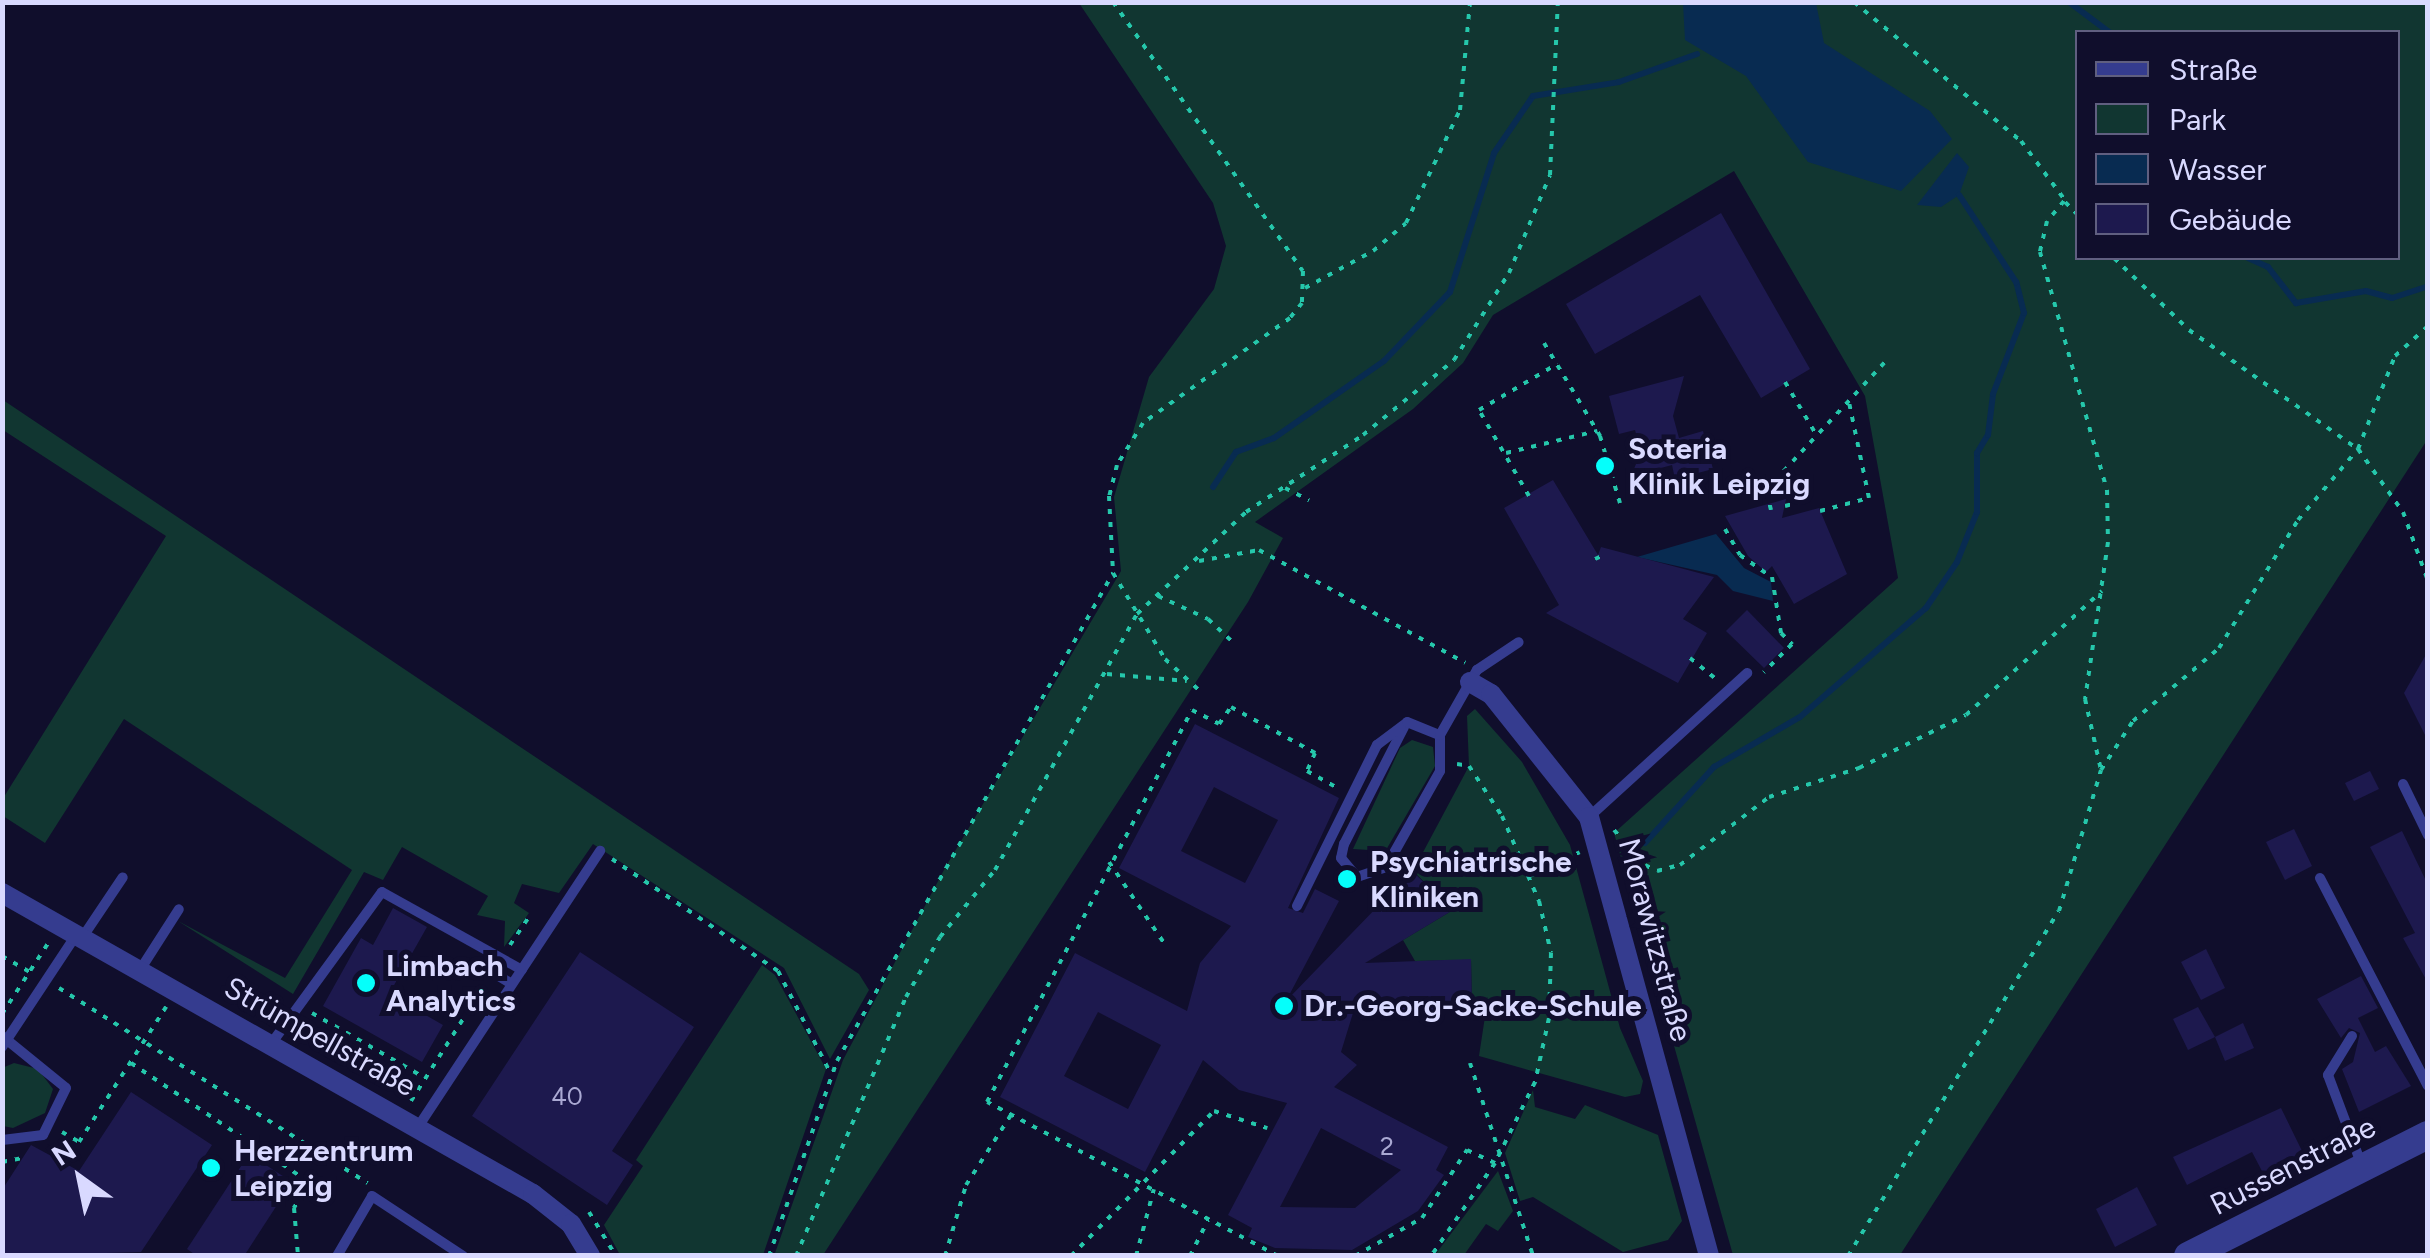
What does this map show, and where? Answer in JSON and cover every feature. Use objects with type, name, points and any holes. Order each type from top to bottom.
[{"type":"street","name":"Morawitzstraße","points":[[1474,676],[1603,836],[1709,1256]]},
{"type":"street","name":"Strümpellstraße","points":[[2,892],[533,1194],[571,1224],[590,1256]]},
{"type":"street","name":"Russenstraße","points":[[2188,1256],[2428,1135]]},
{"type":"lane","points":[[1407,722],[1344,844],[1346,868],[1374,876],[1386,867],[1444,762],[1440,735],[1474,676],[1519,642]]},
{"type":"lane","points":[[1590,817],[1747,674]]},
{"type":"lane","points":[[1407,722],[1440,735]]},
{"type":"lane","points":[[1296,906],[1377,744],[1407,722]]},
{"type":"lane","points":[[2403,784],[2428,835]]},
{"type":"lane","points":[[418,1128],[600,851]]},
{"type":"lane","points":[[2,1140],[24,1142],[52,1128],[65,1099],[63,1078],[4,1040],[47,981],[73,933],[123,877]]},
{"type":"lane","points":[[2320,878],[2428,1086]]},
{"type":"lane","points":[[271,1044],[295,1003],[382,892],[522,970]]},
{"type":"lane","points":[[140,970],[179,909]]},
{"type":"lane","points":[[492,972],[512,984]]},
{"type":"lane","points":[[2352,1036],[2328,1075],[2362,1168]]},
{"type":"lane","points":[[337,1256],[372,1196],[462,1256]]},
{"type":"path","points":[[1113,2],[1303,271],[1305,288]]},
{"type":"path","points":[[1202,693],[1137,614],[1113,574],[1108,496],[1129,439],[1290,318],[1305,288],[1406,222],[1460,110],[1470,2]]},
{"type":"path","points":[[796,1256],[906,997],[940,936],[995,870],[1137,614],[1200,561],[1246,512],[1284,488],[1454,360],[1535,220],[1558,116],[1558,2]]},
{"type":"path","points":[[1632,2],[1664,2]]},
{"type":"path","points":[[1854,2],[2021,141],[2075,212]]},
{"type":"path","points":[[2064,200],[2047,221],[2040,252],[2098,439],[2107,490],[2102,591],[2084,699],[2101,770]]},
{"type":"path","points":[[2116,260],[2189,330],[2358,449],[2403,512],[2428,582]]},
{"type":"path","points":[[1848,1256],[2059,910],[2101,770],[2133,721],[2219,648],[2298,520],[2358,449],[2395,356],[2428,326]]},
{"type":"path","points":[[1544,343],[1596,431],[1620,503]]},
{"type":"path","points":[[1771,510],[1766,490],[1886,360]]},
{"type":"path","points":[[1529,496],[1480,410],[1557,364]]},
{"type":"path","points":[[1785,382],[1817,436]]},
{"type":"path","points":[[1820,511],[1870,498],[1849,402]]},
{"type":"path","points":[[1506,453],[1596,431]]},
{"type":"path","points":[[1284,488],[1309,500]]},
{"type":"path","points":[[1784,506],[1800,502]]},
{"type":"path","points":[[1724,529],[1740,555],[1772,577],[1781,634],[1792,644],[1754,682],[1747,674]]},
{"type":"path","points":[[1200,561],[1259,550],[1474,676]]},
{"type":"path","points":[[1595,559],[1606,554]]},
{"type":"path","points":[[769,1256],[832,1074],[934,877],[1113,574]]},
{"type":"path","points":[[1530,876],[1603,836],[1657,871],[1680,865],[1769,797],[1858,768],[1966,715],[2102,591]]},
{"type":"path","points":[[1158,596],[1208,619],[1234,643]]},
{"type":"path","points":[[1690,658],[1728,692]]},
{"type":"path","points":[[1107,674],[1190,682]]},
{"type":"path","points":[[1278,1256],[987,1102],[1192,710],[1218,724],[1231,707],[1248,716],[1315,753],[1307,771],[1351,795]]},
{"type":"path","points":[[1431,1256],[1495,1164],[1534,1082],[1550,1018],[1551,953],[1530,876],[1469,766],[1444,762]]},
{"type":"path","points":[[600,851],[778,971],[832,1074]]},
{"type":"path","points":[[1110,862],[1166,946]]},
{"type":"path","points":[[2,1014],[30,972],[73,933]]},
{"type":"path","points":[[2,956],[146,1038],[370,1184],[372,1196]]},
{"type":"path","points":[[411,1102],[492,972]]},
{"type":"path","points":[[55,1141],[62,1131],[79,1142],[177,991]]},
{"type":"path","points":[[295,1003],[426,1078]]},
{"type":"path","points":[[130,1063],[310,1183],[294,1208],[298,1256]]},
{"type":"path","points":[[1470,1063],[1532,1256]]},
{"type":"path","points":[[1070,1256],[1214,1111],[1267,1128]]},
{"type":"path","points":[[945,1256],[966,1185],[1011,1115]]},
{"type":"path","points":[[1369,1256],[1428,1212],[1467,1150],[1495,1164]]},
{"type":"path","points":[[2,1162],[23,1158]]},
{"type":"path","points":[[1136,1256],[1154,1189]]},
{"type":"path","points":[[1190,1256],[1208,1220]]},
{"type":"path","points":[[1356,1256],[1378,1249]]},
{"type":"green space","points":[[1079,3],[2427,3],[2427,440],[1900,1255],[1733,1255],[1614,833],[1898,578],[1865,396],[1734,171],[1493,315],[1463,363],[1413,409],[1255,522],[1283,538],[1248,602],[823,1255],[774,1256],[843,1060],[945,868],[1121,571],[1114,497],[1149,377],[1214,289],[1226,246],[1213,203]]},
{"type":"green space","points":[[3,400],[859,974],[869,990],[830,1059],[784,968],[593,844],[559,893],[522,884],[514,903],[529,913],[504,947],[505,921],[477,915],[488,896],[402,847],[383,880],[364,872],[293,994],[178,921],[285,978],[352,870],[124,719],[45,843],[3,816],[2,800],[166,536],[3,430]]},
{"type":"green space","points":[[1475,709],[1522,762],[1570,845],[1620,1028],[1643,1081],[1640,1094],[1625,1097],[1479,1056],[1486,1010],[1472,1009],[1471,960],[1415,961],[1403,940],[1453,910],[1413,871],[1469,766],[1467,716]]},
{"type":"green space","points":[[1412,740],[1433,747],[1435,766],[1379,862],[1369,850],[1353,849],[1400,748]]},
{"type":"green space","points":[[762,965],[775,975],[826,1069],[763,1255],[620,1255],[604,1225],[643,1166],[636,1160]]},
{"type":"green space","points":[[14,1063],[38,1069],[53,1089],[45,1113],[13,1128],[3,1126],[2,1068]]},
{"type":"green space","points":[[1533,1090],[1535,1107],[1575,1119],[1585,1105],[1658,1135],[1682,1221],[1668,1240],[1623,1252],[1533,1197],[1520,1201],[1505,1153]]},
{"type":"green space","points":[[1498,1171],[1513,1211],[1498,1231],[1486,1224],[1464,1255],[1435,1255]]},
{"type":"water","points":[[1683,3],[1816,3],[1824,43],[1930,111],[1952,139],[1901,191],[1808,162],[1746,76],[1685,40]]},
{"type":"water","points":[[1957,153],[1969,167],[1959,195],[1941,207],[1917,205]]},
{"type":"water","points":[[1716,534],[1744,568],[1771,582],[1773,601],[1733,591],[1717,575],[1637,557]]},
{"type":"building","points":[[1721,213],[1810,369],[1761,398],[1700,295],[1595,354],[1566,304]]},
{"type":"building","points":[[1684,376],[1673,416],[1679,438],[1703,431],[1713,469],[1675,479],[1672,465],[1631,476],[1641,452],[1635,430],[1619,434],[1609,396]]},
{"type":"building","name":"Soteria Klinik Leipzig","points":[[1553,480],[1598,555],[1601,547],[1714,577],[1683,619],[1707,633],[1678,683],[1546,613],[1559,605],[1504,508]]},
{"type":"building","points":[[1786,499],[1782,518],[1819,508],[1847,574],[1794,604],[1772,566],[1766,572],[1748,556],[1725,516]]},
{"type":"building","points":[[1747,610],[1784,648],[1764,668],[1726,631]]},
{"type":"building","points":[[2428,651],[2428,741],[2404,693]]},
{"type":"building","points":[[1195,724],[1339,798],[1288,908],[1303,913],[1315,889],[1339,901],[1286,1001],[1412,871],[1453,910],[1365,963],[1471,959],[1472,1009],[1353,1013],[1341,1052],[1357,1065],[1334,1087],[1448,1147],[1436,1170],[1444,1175],[1418,1211],[1352,1250],[1275,1248],[1248,1237],[1252,1228],[1228,1215],[1287,1103],[1239,1090],[1203,1060],[1145,1172],[1000,1097],[1075,953],[1187,1011],[1200,963],[1231,926],[1119,868]],"holes":[[[1214,787],[1278,820],[1245,883],[1181,851]],[[1098,1012],[1161,1045],[1128,1109],[1064,1076]],[[1321,1128],[1401,1170],[1355,1208],[1280,1207]]]},
{"type":"building","points":[[2370,771],[2379,789],[2354,801],[2345,783]]},
{"type":"building","points":[[2294,829],[2312,866],[2285,880],[2266,842]]},
{"type":"building","points":[[2402,831],[2428,885],[2428,983],[2403,938],[2415,933],[2370,847]]},
{"type":"building","name":"Limbach Analytics","points":[[393,908],[427,927],[389,994],[443,1025],[422,1062],[323,1006],[361,938],[373,945]]},
{"type":"building","points":[[2206,949],[2225,988],[2201,1000],[2181,962]]},
{"type":"building","points":[[580,952],[694,1027],[612,1151],[633,1165],[607,1205],[472,1116]]},
{"type":"building","points":[[2361,976],[2378,1008],[2358,1018],[2375,1052],[2386,1046],[2411,1086],[2359,1112],[2342,1069],[2353,1062],[2360,1033],[2349,1028],[2341,1038],[2317,999]]},
{"type":"building","points":[[2198,1007],[2215,1037],[2188,1050],[2173,1019]]},
{"type":"building","points":[[2243,1023],[2254,1048],[2225,1061],[2215,1037]]},
{"type":"building","points":[[131,1092],[212,1145],[141,1252],[2,1256],[2,1190],[31,1145],[79,1171]]},
{"type":"building","points":[[2281,1108],[2303,1153],[2263,1173],[2252,1152],[2187,1185],[2173,1157]]},
{"type":"building","points":[[249,1154],[292,1182],[244,1256],[197,1256],[187,1249]]},
{"type":"building","points":[[2137,1187],[2157,1225],[2115,1247],[2096,1209]]},
{"type":"waterway","points":[[2069,2],[2106,30]]},
{"type":"waterway","points":[[1213,487],[1236,452],[1274,438],[1384,361],[1450,292],[1494,153],[1533,96],[1619,82],[1697,54]]},
{"type":"waterway","points":[[1645,843],[1714,767],[1800,717],[1926,608],[1957,562],[1977,512],[1977,453],[1988,435],[1993,394],[2024,313],[2016,282],[1959,195]]},
{"type":"waterway","points":[[2252,260],[2268,267],[2296,303],[2366,291],[2392,298],[2428,286]]},
{"type":"place","name":"Soteria Klinik Leipzig","points":[[1605,466]]},
{"type":"place","name":"Psychiatrische Kliniken","points":[[1347,879]]},
{"type":"place","name":"Limbach Analytics","points":[[366,983]]},
{"type":"place","name":"Dr.-Georg-Sacke-Schule","points":[[1284,1006]]},
{"type":"place","name":"Herzzentrum Leipzig","points":[[211,1168]]}]
